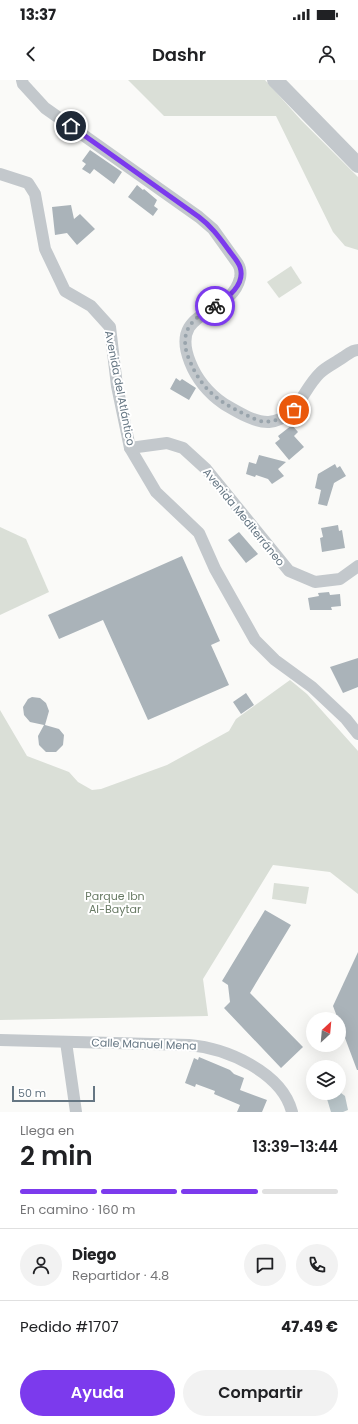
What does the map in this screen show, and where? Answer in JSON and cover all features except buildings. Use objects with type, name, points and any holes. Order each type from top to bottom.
[{"type":"street","points":[[22,80],[23,84],[46,108],[206,223],[238,264],[241,271],[237,288],[227,298],[191,323],[186,335],[185,349],[192,368],[197,378],[212,395],[231,408],[257,420],[262,422],[273,421],[294,410],[319,374],[358,350]]},
{"type":"street","points":[[275,80],[358,165]]},
{"type":"street","name":"Avenida del Atlántico","points":[[0,174],[28,183],[36,194],[45,249],[65,291],[91,306],[110,327],[117,386],[130,448],[156,492],[199,532],[215,569],[255,640],[275,660],[312,687],[346,719],[358,734]]},
{"type":"street","name":"Avenida Mediterráneo","points":[[130,448],[167,443],[183,448],[206,469],[289,571],[315,582],[340,579],[358,566]]},
{"type":"street","name":"Calle Manuel Mena","points":[[0,1040],[189,1045],[209,1048],[263,1072],[280,1088],[289,1102],[292,1112]]},
{"type":"street","points":[[66,1042],[76,1112]]},
{"type":"green space","points":[[128,80],[265,80],[301,120],[358,177],[358,250],[345,246],[333,232],[276,116],[164,116]]},
{"type":"green space","points":[[291,266],[302,283],[279,298],[267,282]]},
{"type":"green space","points":[[0,527],[26,539],[49,592],[0,615]]},
{"type":"green space","name":"Parque Ibn Al-Baytar","points":[[290,680],[307,694],[358,751],[358,894],[330,872],[273,865],[203,979],[208,1016],[0,1020],[0,710],[27,756],[69,772],[78,782],[92,790],[101,789],[167,765],[229,731],[236,719]]},
{"type":"green space","points":[[274,883],[309,887],[306,904],[272,899]]},
{"type":"shaded area","points":[[327,1100],[346,1100],[348,1110],[343,1112],[331,1112]]},
{"type":"way so far","points":[[215,306],[199,316],[191,323],[187,330],[185,349],[197,378],[212,395],[223,403],[262,422],[273,421],[281,418],[294,410]]},
{"type":"route","points":[[71,126],[97,143],[199,217],[213,229],[240,267],[241,271],[237,288],[227,298],[215,306]]}]
